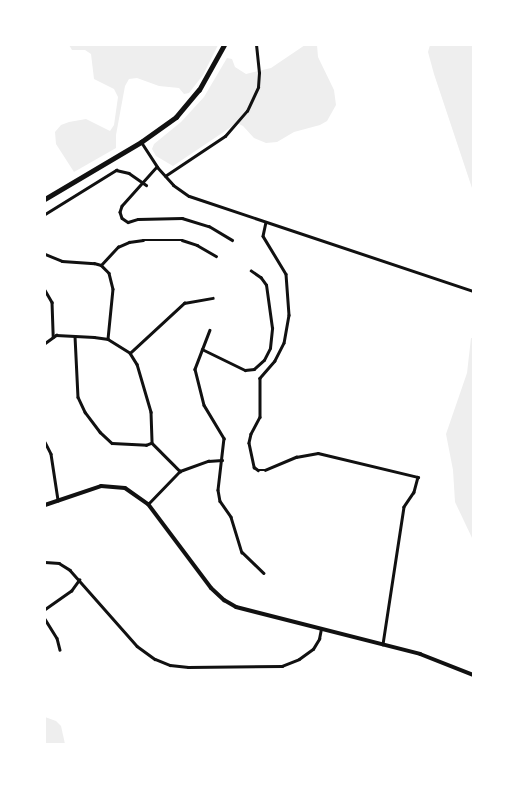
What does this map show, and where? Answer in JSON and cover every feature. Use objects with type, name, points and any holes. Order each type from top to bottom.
[{"type":"main road","points":[[45,199],[166,125],[192,100],[210,74],[224,45]]},
{"type":"main road","points":[[45,504],[90,489],[110,485],[130,490],[148,504],[211,588],[224,600],[250,612],[430,656],[473,675]]},
{"type":"street","points":[[165,176],[225,136],[247,111],[258,87],[259,73],[256,45]]},
{"type":"street","points":[[140,142],[165,176],[189,196],[473,291]]},
{"type":"street","points":[[157,167],[142,182],[120,210],[120,216],[124,221],[182,218],[209,226],[232,240]]},
{"type":"street","points":[[45,214],[116,170],[129,173],[146,185]]},
{"type":"street","points":[[266,222],[263,236],[286,274],[289,315],[284,343],[275,361],[260,378],[260,417],[250,438],[254,467],[258,470],[265,470],[296,457],[318,453],[418,477],[414,492],[404,507],[384,644]]},
{"type":"street","points":[[101,265],[118,247],[129,242],[143,240],[182,240],[197,245],[216,256]]},
{"type":"street","points":[[45,254],[62,260],[101,265],[109,273],[113,283],[108,339]]},
{"type":"street","points":[[202,349],[245,370],[254,369],[264,360],[270,348],[272,328],[266,286],[261,278],[251,271]]},
{"type":"street","points":[[45,290],[52,302],[53,336]]},
{"type":"street","points":[[130,354],[184,303],[213,298]]},
{"type":"street","points":[[210,330],[196,364],[196,376],[204,405],[224,438],[218,490],[220,501],[231,517],[242,552],[264,573]]},
{"type":"street","points":[[45,343],[53,336],[108,339],[130,354],[137,364],[151,412],[152,443],[180,471]]},
{"type":"street","points":[[75,336],[78,397],[85,412],[104,437],[112,443],[146,445],[152,443]]},
{"type":"street","points":[[45,442],[51,454],[58,500]]},
{"type":"street","points":[[148,504],[180,471],[208,461],[222,460]]},
{"type":"street","points":[[45,562],[53,562],[65,566],[137,646],[154,659],[170,664],[188,667],[282,666],[299,659],[314,649],[321,630]]},
{"type":"street","points":[[45,609],[71,591],[79,580]]},
{"type":"street","points":[[45,619],[57,638],[60,650]]},
{"type":"shaded area","points":[[69,45],[218,45],[203,75],[189,93],[184,94],[179,88],[159,86],[137,78],[129,79],[125,86],[116,135],[116,148],[74,172],[56,144],[55,132],[61,125],[86,119],[110,131],[114,125],[118,97],[114,89],[94,79],[91,54],[85,50],[72,50]]},
{"type":"shaded area","points":[[305,45],[317,45],[318,57],[334,90],[336,105],[327,121],[320,125],[294,132],[277,142],[266,143],[254,138],[243,126],[237,123],[173,166],[156,156],[152,149],[154,144],[181,122],[204,97],[227,58],[232,59],[235,67],[246,74],[271,68]]},
{"type":"shaded area","points":[[430,45],[473,45],[472,188],[434,74],[428,52]]},
{"type":"shaded area","points":[[471,338],[473,338],[473,540],[455,502],[453,470],[446,434],[467,373]]},
{"type":"shaded area","points":[[45,717],[56,721],[61,726],[65,744],[45,744]]}]
